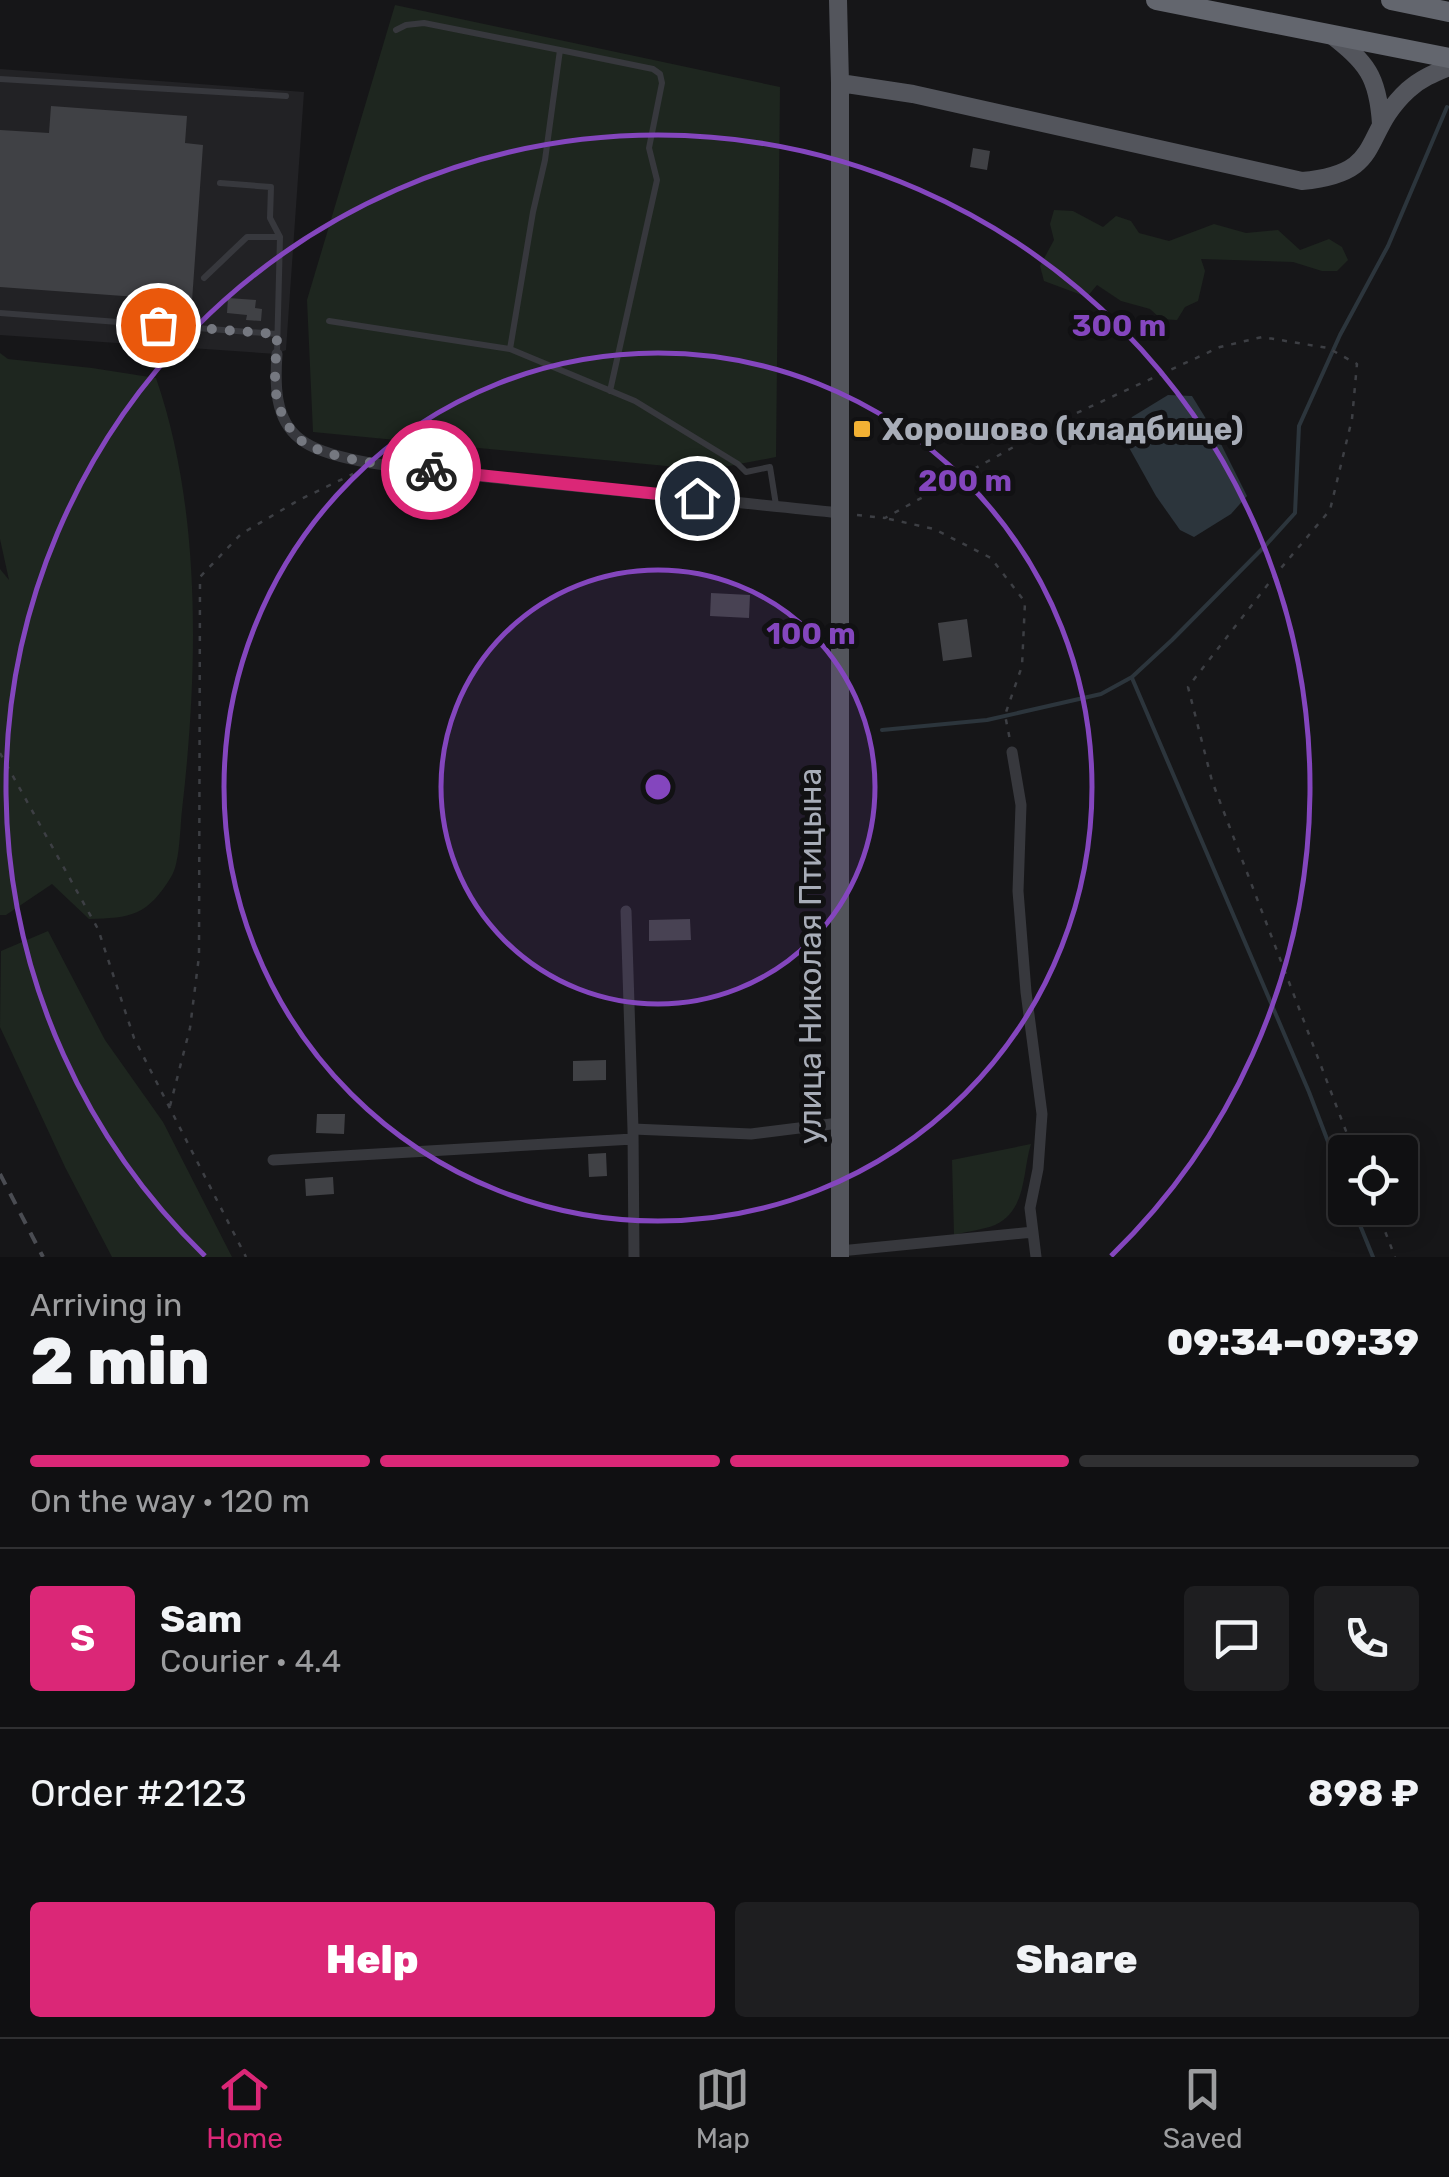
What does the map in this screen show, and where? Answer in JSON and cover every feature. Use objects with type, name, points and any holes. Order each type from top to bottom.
[{"type":"highway","points":[[1156,0],[1449,58]]},
{"type":"highway","points":[[1402,1],[1449,12]]},
{"type":"main road","name":"улица Николая Птицына","points":[[838,0],[840,1254]]},
{"type":"main road","points":[[1330,34],[1367,69],[1379,97],[1381,124]]},
{"type":"main road","points":[[840,83],[912,94],[1302,181],[1328,178],[1351,169],[1366,156],[1381,124],[1408,90],[1449,67]]},
{"type":"street","points":[[277,354],[278,404],[297,438],[314,448],[374,463],[841,514]]},
{"type":"street","points":[[1012,752],[1021,805],[1018,891],[1026,992],[1042,1114],[1038,1170],[1030,1208],[1036,1257]]},
{"type":"street","points":[[626,910],[634,1257]]},
{"type":"street","points":[[273,1160],[633,1134],[751,1134],[839,1123]]},
{"type":"street","points":[[840,1254],[1033,1232]]},
{"type":"lane","points":[[396,30],[424,22],[653,69],[660,74],[662,84],[649,148],[657,180],[610,391]]},
{"type":"lane","points":[[510,349],[545,160],[560,50]]},
{"type":"lane","points":[[0,79],[286,96]]},
{"type":"lane","points":[[220,183],[270,187],[270,218],[280,237],[277,354]]},
{"type":"lane","points":[[204,278],[247,237],[280,237]]},
{"type":"lane","points":[[0,313],[277,334]]},
{"type":"lane","points":[[329,320],[510,349],[635,401],[746,472],[770,467],[777,507]]},
{"type":"path","points":[[885,518],[1068,417],[1220,347],[1262,336],[1328,348],[1356,364],[1352,419],[1330,510],[1188,686],[1212,781],[1347,1135]]},
{"type":"path","points":[[170,1106],[190,1028],[199,956],[200,577],[241,534],[374,463]]},
{"type":"path","points":[[841,514],[885,518],[934,529],[992,558],[1025,602],[1022,666],[1005,715],[1012,752]]},
{"type":"path","points":[[0,753],[98,929],[134,1038],[246,1257]]},
{"type":"path","points":[[1383,1225],[1396,1257]]},
{"type":"shaded area","points":[[395,5],[780,87],[776,457],[708,470],[313,432],[307,300]]},
{"type":"shaded area","points":[[0,69],[304,92],[286,350],[277,354],[0,335]]},
{"type":"shaded area","points":[[1054,210],[1073,211],[1103,227],[1116,216],[1131,221],[1139,233],[1169,241],[1214,224],[1246,233],[1278,230],[1300,250],[1329,239],[1342,247],[1348,260],[1337,271],[1322,271],[1293,262],[1201,259],[1205,271],[1198,301],[1185,307],[1177,320],[1161,319],[1150,309],[1121,301],[1097,285],[1087,297],[1044,281],[1040,266],[1054,240],[1050,224]]},
{"type":"shaded area","points":[[0,353],[8,359],[156,378],[171,429],[182,482],[192,592],[187,757],[174,871],[154,900],[127,916],[89,919],[52,884],[6,915],[0,915],[0,569],[9,580],[0,539]]},
{"type":"shaded area","points":[[1168,395],[1192,396],[1247,496],[1231,514],[1194,537],[1180,530],[1156,496],[1122,435],[1132,417]]},
{"type":"shaded area","points":[[48,931],[105,1040],[163,1122],[232,1257],[112,1257],[0,1027],[1,951]]},
{"type":"shaded area","points":[[1031,1144],[1022,1190],[1013,1210],[995,1225],[954,1235],[952,1160]]},
{"type":"building","points":[[51,106],[187,116],[185,143],[203,145],[192,301],[0,287],[0,130],[49,133]]},
{"type":"building","points":[[973,148],[990,151],[987,170],[970,167]]},
{"type":"building","points":[[228,298],[256,300],[255,308],[262,309],[261,321],[227,313]]},
{"type":"building","points":[[711,593],[750,595],[749,618],[710,616]]},
{"type":"building","points":[[967,619],[972,657],[943,661],[938,623]]},
{"type":"building","points":[[690,919],[691,940],[649,941],[649,920]]},
{"type":"building","points":[[606,1060],[606,1080],[573,1081],[573,1061]]},
{"type":"building","points":[[317,1114],[345,1114],[344,1134],[316,1133]]},
{"type":"building","points":[[606,1153],[607,1176],[589,1177],[588,1154]]},
{"type":"building","points":[[333,1177],[334,1194],[306,1196],[305,1179]]},
{"type":"waterway","points":[[882,730],[987,720],[1101,694],[1132,677],[1172,640],[1295,513],[1299,426],[1340,335],[1388,246],[1447,107]]},
{"type":"waterway","points":[[1132,678],[1328,1142]]},
{"type":"waterway","points":[[1360,1225],[1373,1257]]},
{"type":"railway","points":[[0,1174],[43,1257]]},
{"type":"way so far","points":[[158,325],[277,334],[278,404],[297,438],[347,458],[431,470]]},
{"type":"place","name":"Хорошово (кладбище)","points":[[862,429]]},
{"type":"route","points":[[431,470],[697,498]]}]
